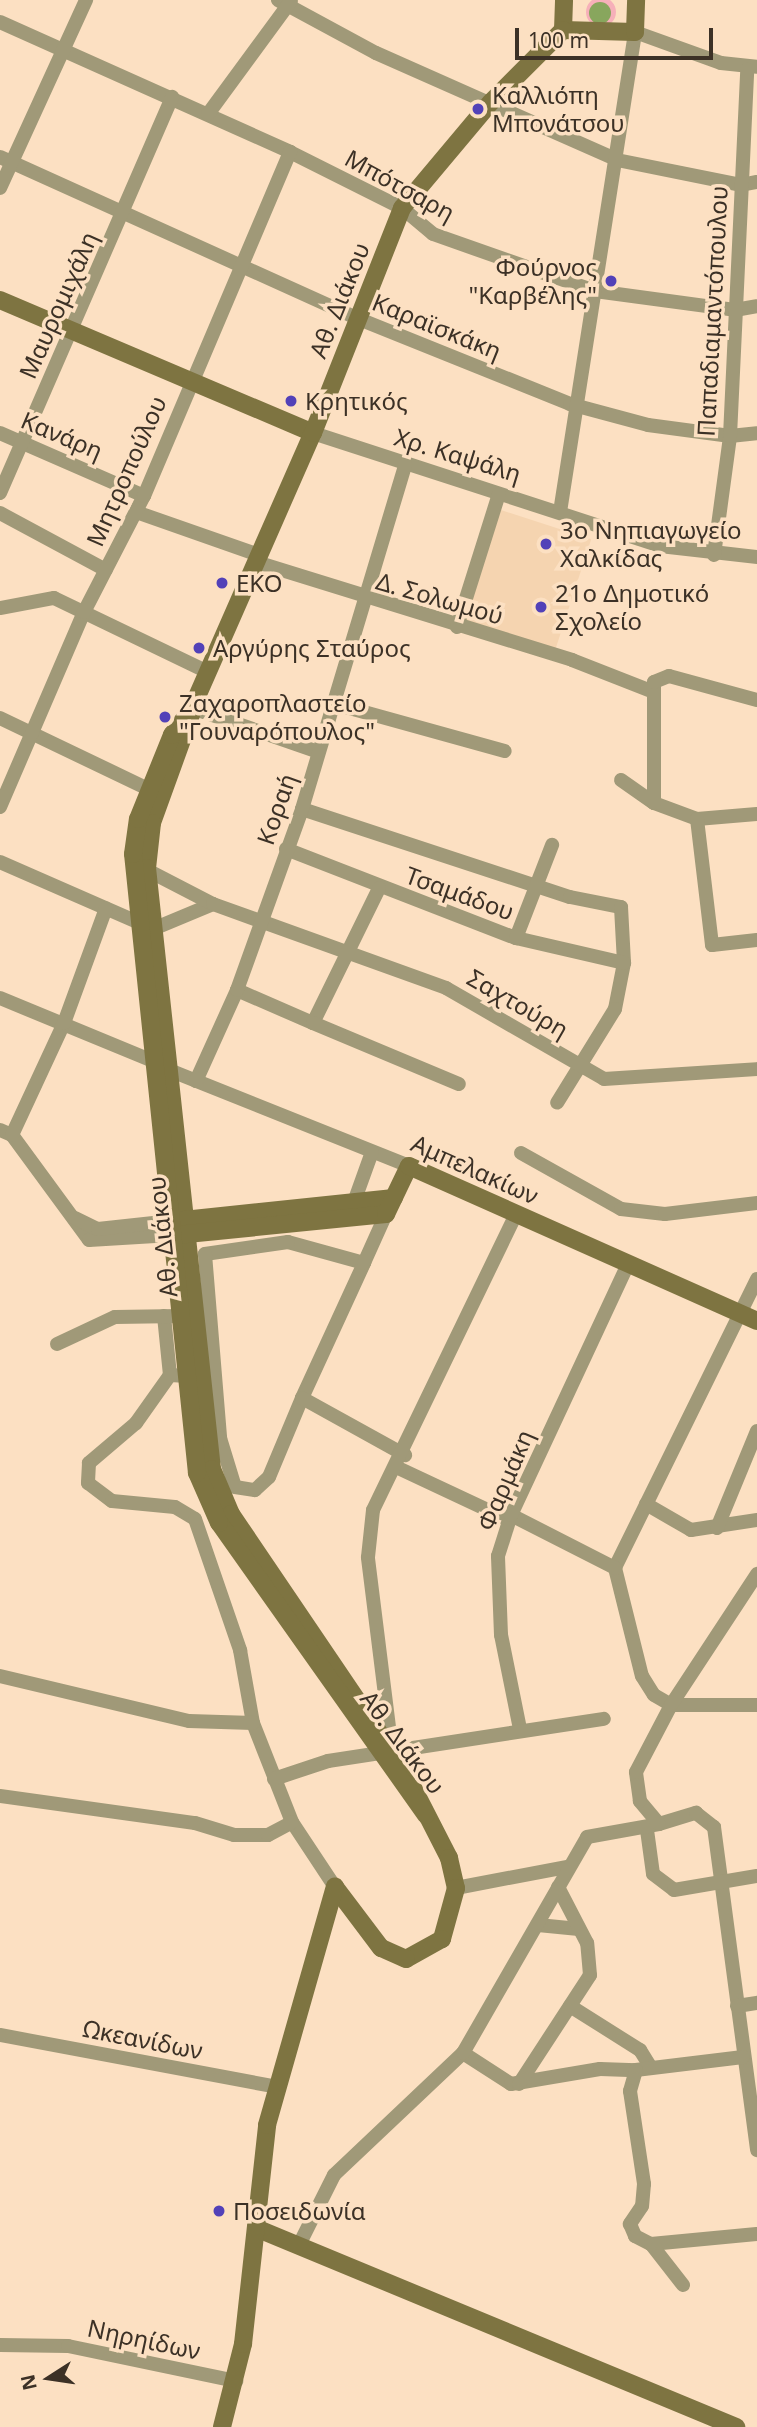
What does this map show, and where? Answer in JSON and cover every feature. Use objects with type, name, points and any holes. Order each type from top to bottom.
[{"type":"street","points":[[0,188],[6,160],[86,0]]},
{"type":"street","points":[[564,0],[563,30],[635,32],[752,68]]},
{"type":"street","points":[[560,512],[582,407],[595,291],[635,32],[636,0]]},
{"type":"street","points":[[208,114],[286,3],[617,160],[741,185],[757,182]]},
{"type":"street","name":"Μπότσαρη","points":[[0,22],[58,52],[172,97],[290,152],[402,208],[433,234],[595,291],[736,310],[757,306]]},
{"type":"street","name":"Αθ. Διάκου","points":[[456,1888],[426,1815],[216,1483],[179,1227],[134,838],[149,790],[172,735],[192,708],[313,433],[402,208],[491,102],[563,30]]},
{"type":"street","name":"Παπαδιαμαντόπουλου","points":[[714,555],[730,436],[741,185],[752,68]]},
{"type":"street","name":"Μαυρομιχάλη","points":[[0,493],[124,213],[172,97]]},
{"type":"street","name":"Μητροπούλου","points":[[0,807],[35,734],[84,612],[144,496],[290,152]]},
{"type":"street","name":"Καραϊσκάκη","points":[[6,160],[359,319],[582,407],[648,425],[730,436],[757,433]]},
{"type":"street","name":"Χρ. Καψάλη","points":[[0,300],[313,433],[660,546],[714,555],[757,557]]},
{"type":"street","name":"Κανάρη","points":[[0,433],[144,496]]},
{"type":"street","name":"Κοραή","points":[[196,1081],[237,990],[302,809],[405,464]]},
{"type":"street","points":[[457,627],[499,494]]},
{"type":"street","points":[[136,512],[258,559]]},
{"type":"street","points":[[0,513],[106,570]]},
{"type":"street","name":"Δ. Σολωμού","points":[[258,559],[365,601],[652,687],[669,677],[757,700]]},
{"type":"street","points":[[0,608],[54,598],[208,672]]},
{"type":"street","points":[[652,687],[653,803]]},
{"type":"street","points":[[335,704],[505,751]]},
{"type":"street","points":[[192,708],[318,752]]},
{"type":"street","name":"Αθ. Διάκου","points":[[145,925],[152,823],[186,741],[192,708]]},
{"type":"street","points":[[0,718],[149,790]]},
{"type":"street","points":[[621,780],[653,803],[696,818],[757,814]]},
{"type":"street","points":[[302,809],[537,885],[621,907],[624,963],[615,1009],[557,1103]]},
{"type":"street","points":[[696,818],[712,945],[757,940]]},
{"type":"street","points":[[516,939],[552,845]]},
{"type":"street","name":"Τσαμάδου","points":[[286,849],[379,888],[516,939],[624,963]]},
{"type":"street","points":[[0,862],[145,925],[213,904]]},
{"type":"street","name":"Σαχτούρη","points":[[147,870],[213,904],[350,950],[446,988],[604,1079],[757,1069]]},
{"type":"street","points":[[313,1023],[379,888]]},
{"type":"street","points":[[106,908],[64,1023],[6,1133],[63,1209],[98,1229],[179,1227],[390,1206]]},
{"type":"street","points":[[237,990],[459,1084]]},
{"type":"street","name":"Αμπελακίων","points":[[0,998],[196,1081],[409,1166],[749,1317]]},
{"type":"street","points":[[354,1202],[372,1152]]},
{"type":"street","points":[[521,1153],[621,1209],[665,1214],[757,1203]]},
{"type":"street","points":[[364,1263],[288,1242],[205,1254],[220,1438],[234,1487],[250,1490],[265,1484],[409,1166]]},
{"type":"street","points":[[179,1227],[354,1202],[390,1206]]},
{"type":"street","points":[[385,1753],[368,1557],[373,1510],[405,1455],[516,1213]]},
{"type":"street","name":"Αθ. Διάκου","points":[[179,1227],[172,1316],[178,1376],[197,1473],[210,1505],[385,1753]]},
{"type":"street","name":"Φαρμάκη","points":[[520,1729],[496,1584],[510,1517],[628,1264]]},
{"type":"street","points":[[757,1279],[749,1317],[646,1504],[615,1567],[642,1676],[671,1705],[757,1705]]},
{"type":"street","points":[[57,1344],[115,1317],[172,1316]]},
{"type":"street","points":[[178,1376],[136,1423],[89,1463],[88,1483],[112,1501],[175,1507],[195,1519],[240,1650],[253,1723],[292,1822],[335,1887],[381,1948],[406,1959],[442,1939],[456,1888],[566,1867]]},
{"type":"street","points":[[302,1398],[405,1455]]},
{"type":"street","points":[[717,1528],[757,1431]]},
{"type":"street","points":[[396,1467],[615,1567]]},
{"type":"street","points":[[646,1504],[674,1526],[717,1528],[757,1520]]},
{"type":"street","points":[[757,1574],[671,1705],[636,1772],[640,1801],[653,1827],[653,1874],[674,1890],[757,1876]]},
{"type":"street","points":[[0,1676],[189,1721],[253,1723]]},
{"type":"street","points":[[274,1779],[385,1753],[520,1729],[604,1719]]},
{"type":"street","points":[[0,1796],[195,1823],[234,1835],[268,1835],[292,1822]]},
{"type":"street","points":[[299,2245],[334,2175],[463,2053],[538,1925],[566,1867],[587,1838],[653,1827],[696,1813],[708,1820],[723,1881],[737,2006],[748,2060],[757,2150]]},
{"type":"street","points":[[222,2427],[236,2382],[277,2087],[335,1887]]},
{"type":"street","points":[[519,2084],[590,1975],[579,1929],[558,1887]]},
{"type":"street","points":[[538,1925],[579,1929]]},
{"type":"street","points":[[737,2006],[757,2003]]},
{"type":"street","points":[[570,2006],[640,2050],[643,2068],[630,2091],[643,2184],[642,2206],[630,2224],[635,2236],[651,2244],[683,2285]]},
{"type":"street","name":"Ωκεανίδων","points":[[0,2035],[277,2087]]},
{"type":"street","points":[[463,2053],[519,2084],[600,2068],[643,2068],[748,2060]]},
{"type":"street","points":[[256,2228],[736,2427]]},
{"type":"street","points":[[651,2244],[757,2234]]},
{"type":"street","name":"Νηρηίδων","points":[[0,2345],[68,2346],[236,2382]]},
{"type":"shaded area","points":[[601,-3],[612,1],[616,12],[612,23],[601,27],[590,23],[586,12],[590,1]]},
{"type":"shaded area","points":[[600,2],[608,5],[611,13],[608,21],[600,24],[592,21],[589,13],[592,5]]},
{"type":"shaded area","points":[[498,509],[591,539],[554,654],[461,624]]},
{"type":"place","name":"Καλλιόπη Μπονάτσου","points":[[478,109]]},
{"type":"place","name":"Φούρνος \"Καρβέλης\"","points":[[611,281]]},
{"type":"place","name":"Κρητικός","points":[[291,401]]},
{"type":"place","name":"3ο Νηπιαγωγείο Χαλκίδας","points":[[546,544]]},
{"type":"place","name":"ΕΚΟ","points":[[222,583]]},
{"type":"place","name":"21ο Δημοτικό Σχολείο","points":[[541,607]]},
{"type":"place","name":"Αργύρης Σταύρος","points":[[199,648]]},
{"type":"place","name":"Ζαχαροπλαστείο \"Γουναρόπουλος\"","points":[[165,717]]},
{"type":"place","name":"Ποσειδωνία","points":[[219,2211]]}]
